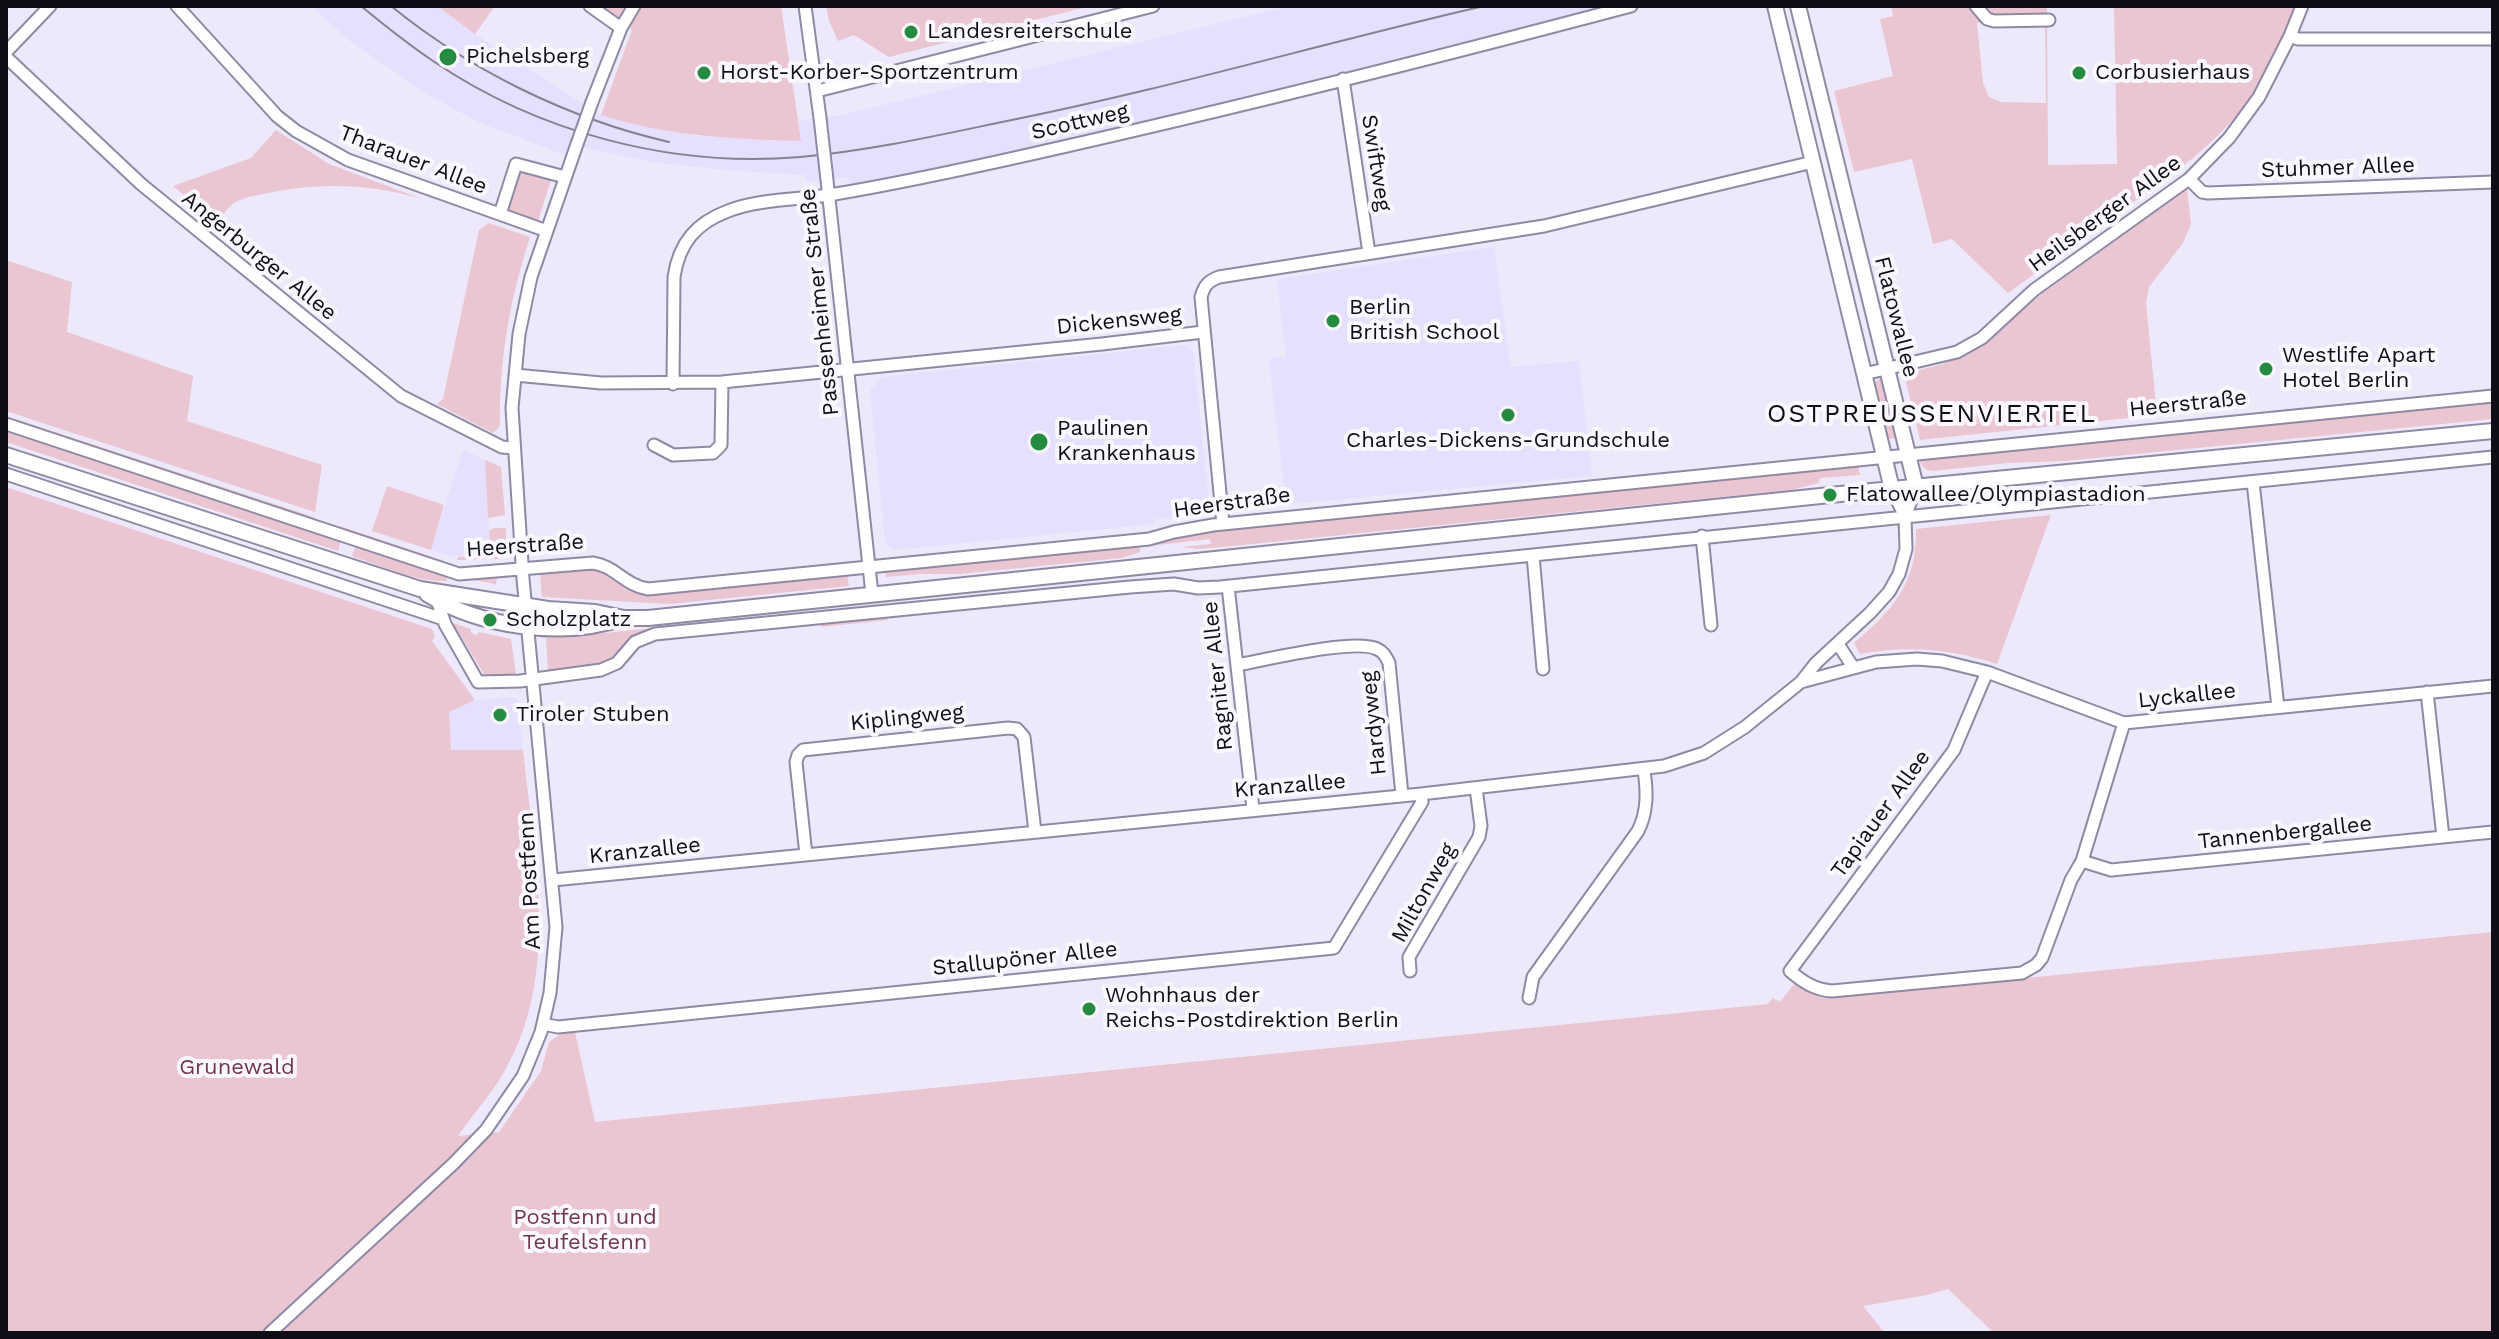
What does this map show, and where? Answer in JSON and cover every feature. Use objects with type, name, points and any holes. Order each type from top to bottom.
[{"type":"main road","name":"Flatowallee","points":[[1775,6],[1892,489]]},
{"type":"main road","name":"Flatowallee","points":[[1798,6],[1916,487]]},
{"type":"main road","points":[[1813,162],[1834,157]]},
{"type":"main road","name":"Heerstraße","points":[[6,455],[420,589],[526,606],[648,618],[1892,489],[2493,431]]},
{"type":"main road","name":"Heerstraße","points":[[420,589],[437,600],[490,620],[528,627],[588,626],[624,618]]},
{"type":"street","points":[[6,54],[50,6]]},
{"type":"street","name":"Tharauer Allee","points":[[177,6],[277,116],[296,131],[348,160],[547,231]]},
{"type":"street","points":[[590,6],[621,28]]},
{"type":"street","name":"Am Postfenn","points":[[270,1333],[486,1130],[523,1076],[543,1024],[554,962],[556,927],[522,570],[512,408],[524,306],[531,277],[592,102],[621,28],[634,6]]},
{"type":"street","name":"Passenheimer Straße","points":[[805,6],[829,195],[872,594]]},
{"type":"street","points":[[817,91],[1153,6]]},
{"type":"street","name":"Scottweg","points":[[673,384],[674,277],[680,251],[692,232],[732,209],[829,195],[1040,152],[1631,6]]},
{"type":"street","points":[[1976,6],[1987,19],[1994,21],[2049,20]]},
{"type":"street","name":"Heilsberger Allee","points":[[1864,374],[1957,352],[1970,346],[2034,290],[2189,179],[2229,138],[2251,108],[2290,36],[2302,6]]},
{"type":"street","points":[[2290,36],[2298,39],[2493,39]]},
{"type":"street","name":"Angerburger Allee","points":[[6,54],[141,184],[401,396],[502,447],[513,448]]},
{"type":"street","name":"Swiftweg","points":[[1343,79],[1369,253]]},
{"type":"street","name":"Dickensweg","points":[[515,375],[601,383],[722,382],[1203,332],[1203,288],[1219,277],[1544,226],[1813,162]]},
{"type":"street","name":"Tharauer Allee","points":[[500,214],[516,164],[565,177]]},
{"type":"street","name":"Stuhmer Allee","points":[[2189,179],[2202,192],[2208,193],[2493,182]]},
{"type":"street","points":[[1203,332],[1223,524]]},
{"type":"street","points":[[654,445],[673,455],[713,453],[718,450],[721,445],[722,382]]},
{"type":"street","name":"Heerstraße","points":[[6,424],[448,571],[470,574],[600,564],[629,584],[648,589],[1149,539],[1223,524],[2493,396]]},
{"type":"street","points":[[437,600],[443,619],[478,682],[533,679],[591,673],[611,667],[635,642],[655,634],[1130,587],[1174,584],[1198,588],[1228,586],[2493,457]]},
{"type":"street","points":[[6,474],[443,619]]},
{"type":"street","points":[[2253,482],[2278,707]]},
{"type":"street","points":[[1905,517],[1916,487]]},
{"type":"street","points":[[1892,489],[1905,517]]},
{"type":"street","name":"Kranzallee","points":[[553,880],[1421,794],[1644,770],[1684,760],[1723,742],[1801,682],[1816,663],[1870,613],[1894,584],[1906,549],[1905,517]]},
{"type":"street","points":[[1702,536],[1711,625]]},
{"type":"street","points":[[1533,555],[1543,669]]},
{"type":"street","name":"Ragniter Allee","points":[[1228,586],[1253,809]]},
{"type":"street","points":[[1838,644],[1853,667]]},
{"type":"street","name":"Hardyweg","points":[[1237,665],[1339,647],[1369,646],[1386,655],[1402,795]]},
{"type":"street","name":"Lyckallee","points":[[1801,682],[1876,662],[1942,661],[1987,672],[2124,723],[2493,686]]},
{"type":"street","name":"Tapiauer Allee","points":[[1987,672],[1954,750],[1790,971],[1809,985],[1832,991],[2022,973],[2042,958],[2071,880],[2082,861]]},
{"type":"street","points":[[2427,692],[2443,837]]},
{"type":"street","points":[[2082,861],[2124,723]]},
{"type":"street","name":"Kiplingweg","points":[[806,855],[796,762],[803,750],[1005,728],[1017,729],[1024,737],[1035,832]]},
{"type":"street","points":[[1529,998],[1533,977],[1638,831],[1646,807],[1644,770]]},
{"type":"street","name":"Miltonweg","points":[[1410,971],[1409,957],[1481,831],[1476,788]]},
{"type":"street","name":"Stallupöner Allee","points":[[543,1024],[558,1027],[1334,948],[1422,802],[1421,794]]},
{"type":"street","name":"Tannenbergallee","points":[[2082,861],[2111,870],[2493,832]]},
{"type":"shaded area","points":[[312,6],[437,6],[601,115],[696,136],[801,141],[799,120],[842,115],[1289,6],[1608,6],[1085,136],[858,184],[850,183],[848,177],[806,182],[805,175],[651,162],[582,147],[565,155],[476,121],[424,92],[347,39]]},
{"type":"shaded area","points":[[1494,247],[1511,367],[1579,361],[1592,476],[1237,509],[1236,493],[1284,487],[1269,359],[1286,356],[1277,279]]},
{"type":"shaded area","name":"Paulinen Krankenhaus","points":[[1186,345],[1193,351],[1210,511],[1155,519],[1154,524],[895,550],[888,547],[885,542],[870,390],[882,377]]},
{"type":"shaded area","points":[[463,449],[485,460],[491,558],[454,556],[431,550]]},
{"type":"shaded area","points":[[513,697],[518,700],[523,750],[450,750],[449,712],[475,700]]},
{"type":"green space","points":[[437,6],[495,6],[475,34]]},
{"type":"green space","name":"Horst-Korber-Sportzentrum","points":[[600,6],[781,6],[801,141],[675,132],[601,115],[632,30]]},
{"type":"green space","name":"Landesreiterschule","points":[[826,6],[1090,6],[889,57],[854,35],[838,41]]},
{"type":"green space","points":[[1891,6],[2047,6],[2048,165],[2117,164],[2114,6],[2297,6],[2258,84],[2231,122],[2205,148],[2008,293],[1952,239],[1933,244],[1912,159],[1854,172],[1834,91],[1893,76],[1880,19],[1893,16]],"holes":[[[1977,23],[2045,23],[2046,103],[2001,102],[1989,97],[1983,83]]]},
{"type":"green space","points":[[276,130],[329,164],[422,199],[362,187],[303,187],[239,200],[217,223],[173,186],[251,158]]},
{"type":"green space","points":[[521,172],[551,180],[538,221],[508,210]]},
{"type":"green space","points":[[2187,189],[2191,224],[2183,243],[2149,287],[2146,303],[2157,415],[1920,440],[1904,374],[1943,364],[1976,348],[2039,296]]},
{"type":"green space","points":[[489,223],[530,237],[507,330],[501,377],[500,426],[493,433],[437,404],[443,399],[479,230]]},
{"type":"green space","points":[[6,260],[72,282],[67,332],[193,376],[187,421],[322,465],[315,512],[6,411]]},
{"type":"green space","points":[[1881,378],[1898,438],[1888,439],[1873,383]]},
{"type":"green space","points":[[2493,399],[2493,419],[1933,471],[1921,465],[1919,457]]},
{"type":"green space","points":[[6,416],[314,517],[312,521],[6,420]]},
{"type":"green space","points":[[6,429],[341,540],[338,551],[6,442]]},
{"type":"green space","points":[[485,460],[501,467],[505,515],[488,518]]},
{"type":"green space","points":[[1858,464],[1860,475],[1820,478],[1819,483],[1791,490],[1222,547],[1182,547],[1211,544],[1210,539],[1140,547],[1140,552],[1122,558],[959,574],[886,577],[885,569],[1190,531]]},
{"type":"green space","points":[[387,486],[444,505],[431,550],[372,531]]},
{"type":"green space","name":"Grunewald","points":[[6,487],[432,629],[435,636],[432,641],[475,700],[449,712],[451,750],[523,750],[539,914],[533,995],[522,1034],[504,1072],[458,1136],[499,1132],[541,1071],[549,1042],[561,1034],[575,1032],[595,1122],[1768,1004],[1773,998],[1780,1002],[1795,983],[1823,998],[2493,932],[2493,1333],[1994,1333],[1948,1289],[1863,1306],[1885,1333],[6,1333]]},
{"type":"green space","points":[[2051,515],[1997,664],[1929,650],[1860,654],[1854,643],[1891,607],[1907,580],[1916,529]]},
{"type":"green space","points":[[340,526],[444,561],[441,564],[339,530]]},
{"type":"green space","points":[[506,528],[506,553],[498,559],[457,560],[458,557],[491,557],[489,531]]},
{"type":"green space","points":[[356,545],[464,578],[497,577],[496,584],[447,576],[447,581],[435,581],[411,576],[354,557]]},
{"type":"green space","points":[[599,569],[626,587],[649,593],[847,573],[849,586],[669,604],[542,597],[540,574]]},
{"type":"green space","points":[[957,597],[957,601],[647,632],[617,657],[596,667],[548,671],[546,638],[540,638],[547,634],[585,635]]},
{"type":"green space","points":[[887,616],[888,620],[821,627],[821,623]]},
{"type":"green space","points":[[453,623],[471,629],[471,633],[477,635],[479,632],[511,639],[516,675],[491,677],[484,674]]},
{"type":"tram line","points":[[361,6],[424,55],[474,86],[562,126],[656,150],[704,157],[752,159],[825,154],[952,133],[1123,96],[1484,6]]},
{"type":"tram line","points":[[391,6],[454,51],[522,90],[595,120],[669,142]]},
{"type":"place","name":"Landesreiterschule","points":[[911,32]]},
{"type":"place","name":"Pichelsberg","points":[[448,57]]},
{"type":"place","name":"Horst-Korber-Sportzentrum","points":[[704,73]]},
{"type":"place","name":"Corbusierhaus","points":[[2079,73]]},
{"type":"place","name":"Berlin British School","points":[[1333,321]]},
{"type":"place","name":"Westlife Apart Hotel Berlin","points":[[2266,369]]},
{"type":"place","name":"Charles-Dickens-Grundschule","points":[[1508,415]]},
{"type":"place","name":"Paulinen Krankenhaus","points":[[1039,442]]},
{"type":"place","name":"Flatowallee/Olympiastadion","points":[[1830,495]]},
{"type":"place","name":"Scholzplatz","points":[[490,620]]},
{"type":"place","name":"Tiroler Stuben","points":[[500,715]]},
{"type":"place","name":"Wohnhaus der Reichs-Postdirektion Berlin","points":[[1089,1009]]},
{"type":"district","name":"OSTPREUSSENVIERTEL","points":[[1932,414]]},
{"type":"park label","name":"Postfenn und Teufelsfenn","points":[[585,1230]]}]
